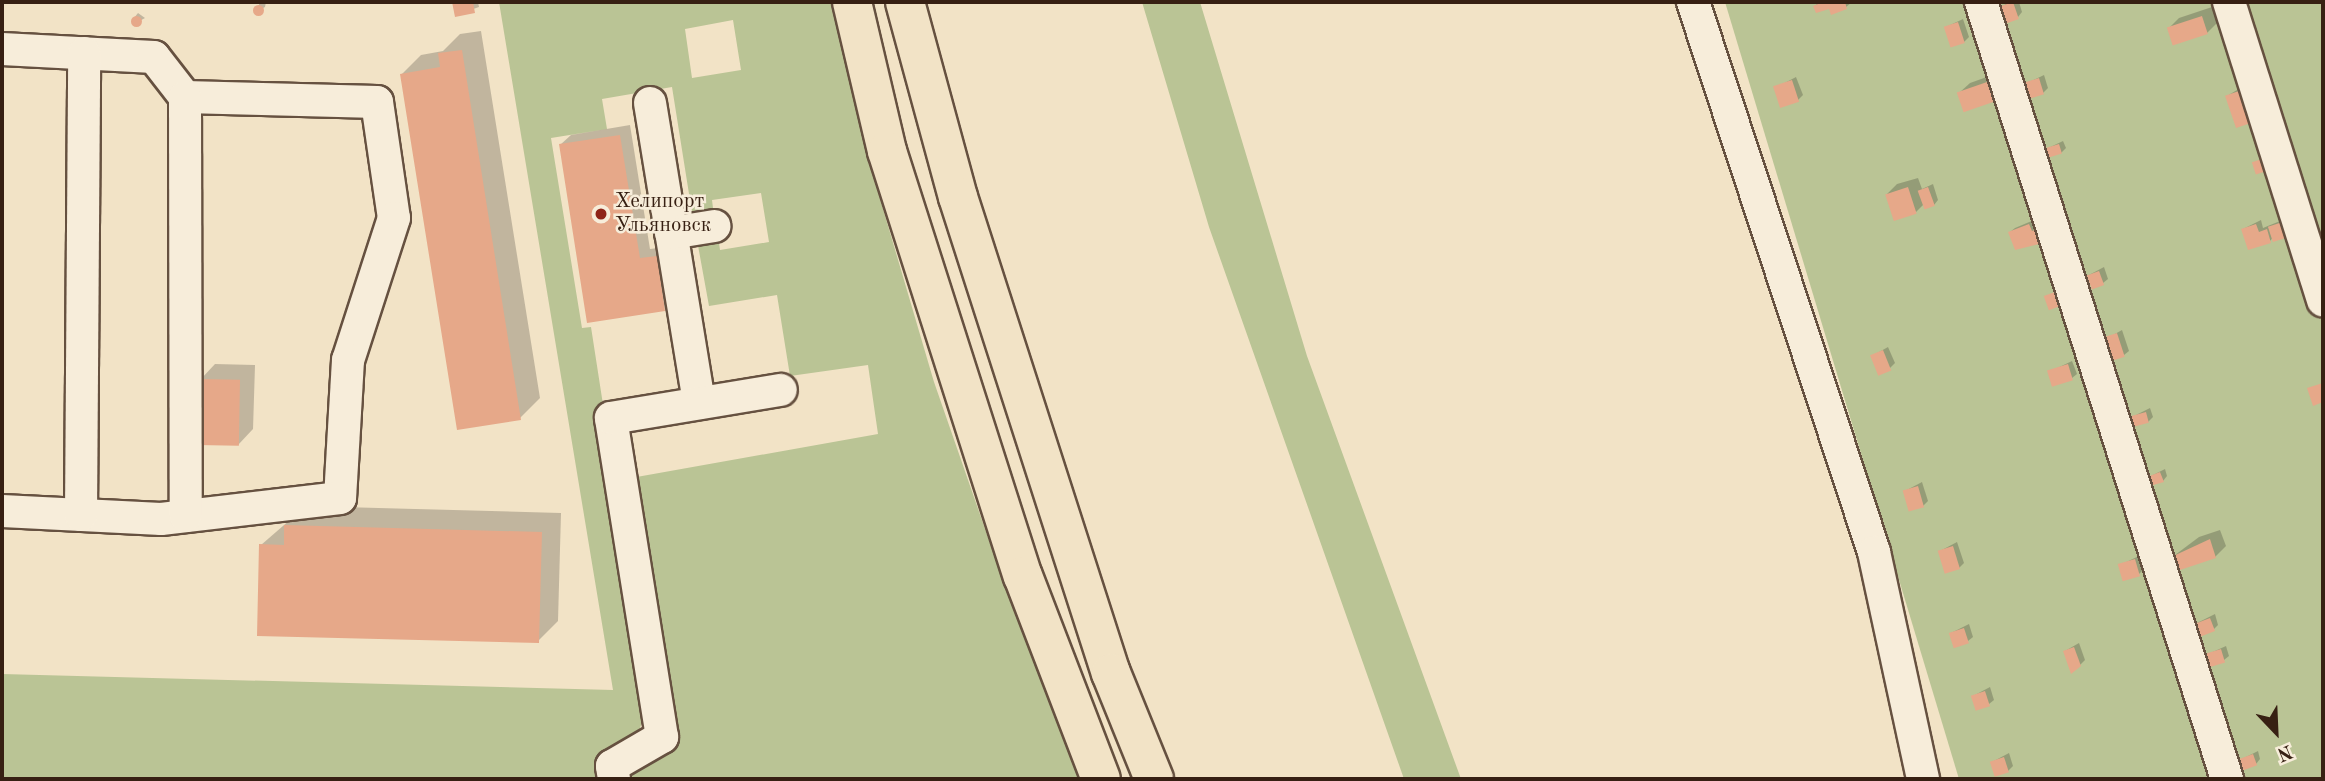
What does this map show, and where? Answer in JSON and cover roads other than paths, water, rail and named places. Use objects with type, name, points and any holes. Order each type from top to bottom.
[{"type":"highway","points":[[852,2],[887,151],[1014,550],[1101,779]]},
{"type":"highway","points":[[905,2],[971,236],[1111,673],[1154,779]]},
{"type":"lane","points":[[1693,2],[1874,552],[1923,779]]},
{"type":"lane","points":[[1981,2],[2227,779]]},
{"type":"lane","points":[[2229,2],[2323,301]]},
{"type":"lane","points":[[2,50],[154,57],[185,97],[186,516]]},
{"type":"lane","points":[[82,515],[84,53]]},
{"type":"lane","points":[[2,511],[186,516],[340,498],[348,360],[394,218],[377,102],[185,97]]},
{"type":"lane","points":[[650,103],[699,403]]},
{"type":"lane","points":[[671,233],[713,226]]},
{"type":"lane","points":[[614,779],[612,766],[662,737],[611,418],[781,390]]},
{"type":"place","name":"Хелипорт Ульяновск","points":[[601,214]]}]
